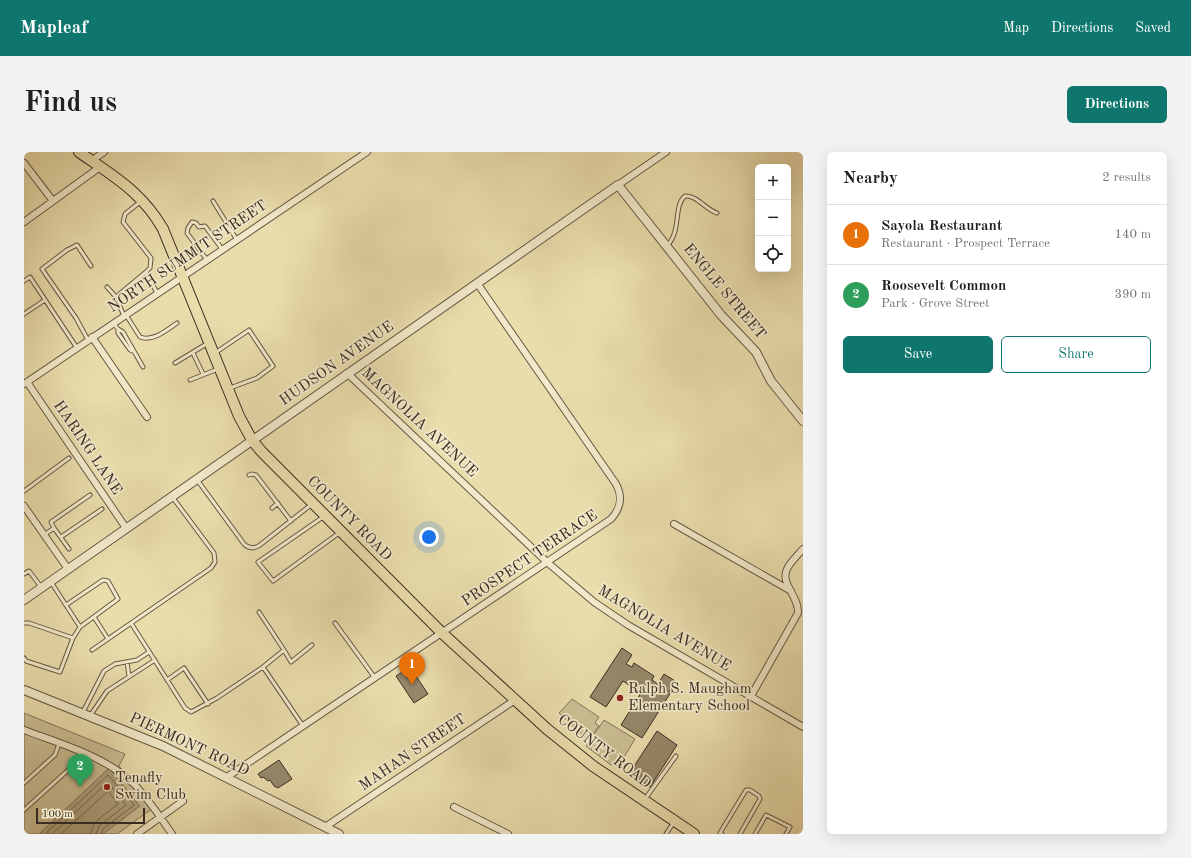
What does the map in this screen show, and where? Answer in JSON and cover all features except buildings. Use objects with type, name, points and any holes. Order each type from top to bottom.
[{"type":"main road","name":"COUNTY ROAD","points":[[79,152],[132,189],[143,200],[163,229],[244,426],[261,452],[442,633],[572,751],[694,834]]},
{"type":"street","points":[[92,161],[104,152]]},
{"type":"street","name":"NORTH SUMMIT STREET","points":[[25,383],[367,152]]},
{"type":"street","name":"HUDSON AVENUE","points":[[24,600],[666,152]]},
{"type":"street","points":[[24,162],[53,201]]},
{"type":"street","points":[[24,222],[100,167]]},
{"type":"street","name":"ENGLE STREET","points":[[618,185],[721,315],[756,352],[770,381],[803,421]]},
{"type":"street","name":"PROSPECT TERRACE","points":[[227,777],[548,563],[611,519],[619,508],[621,502],[619,490],[477,283]]},
{"type":"street","points":[[90,339],[147,417]]},
{"type":"street","name":"MAGNOLIA AVENUE","points":[[348,373],[575,587],[613,616],[803,727]]},
{"type":"street","name":"HARING LANE","points":[[25,383],[126,528]]},
{"type":"street","points":[[24,506],[68,569]]},
{"type":"street","points":[[674,524],[792,592]]},
{"type":"street","points":[[750,696],[795,619],[798,606],[787,584],[786,573],[788,567],[803,548]]},
{"type":"street","name":"PIERMONT ROAD","points":[[24,690],[163,746],[339,834]]},
{"type":"street","name":"MAHAN STREET","points":[[325,827],[515,700]]},
{"type":"street","points":[[24,730],[97,759],[122,774],[144,795],[172,834]]},
{"type":"street","points":[[137,834],[183,801]]},
{"type":"street","points":[[454,807],[508,834]]},
{"type":"lane","points":[[666,246],[675,234],[680,203],[685,196],[694,199],[717,213]]},
{"type":"lane","points":[[116,297],[150,268],[151,258],[123,222],[125,214],[143,200]]},
{"type":"lane","points":[[213,201],[237,240]]},
{"type":"lane","points":[[207,260],[187,233],[192,222],[196,223],[199,227],[205,226],[222,250]]},
{"type":"lane","points":[[90,339],[42,269],[67,250],[77,245],[91,266]]},
{"type":"lane","points":[[146,272],[158,293]]},
{"type":"lane","points":[[24,281],[30,277],[77,348]]},
{"type":"lane","points":[[107,287],[116,297],[125,315],[140,337],[144,339],[158,335],[177,323]]},
{"type":"lane","points":[[24,314],[45,300]]},
{"type":"lane","points":[[113,323],[123,332],[133,348],[133,351],[144,367]]},
{"type":"lane","points":[[214,354],[249,330],[273,366],[257,378],[228,389]]},
{"type":"lane","points":[[175,363],[209,342]]},
{"type":"lane","points":[[193,353],[203,374]]},
{"type":"lane","points":[[190,380],[220,368]]},
{"type":"lane","points":[[24,491],[69,458]]},
{"type":"lane","points":[[249,475],[256,475],[291,520]]},
{"type":"lane","points":[[197,479],[246,546],[256,547],[312,504]]},
{"type":"lane","points":[[69,549],[51,522],[90,495]]},
{"type":"lane","points":[[92,650],[212,568],[215,562],[214,553],[172,496]]},
{"type":"lane","points":[[272,508],[278,503]]},
{"type":"lane","points":[[61,537],[102,509]]},
{"type":"lane","points":[[324,516],[258,562],[273,581],[340,532]]},
{"type":"lane","points":[[44,534],[54,528]]},
{"type":"lane","points":[[24,574],[29,571],[42,588]]},
{"type":"lane","points":[[24,666],[25,660],[60,672],[73,638],[80,626],[118,599],[108,581],[104,580],[66,604]]},
{"type":"lane","points":[[51,581],[80,626]]},
{"type":"lane","points":[[259,612],[291,662],[312,645]]},
{"type":"lane","points":[[94,617],[108,639]]},
{"type":"lane","points":[[24,624],[29,623],[73,638]]},
{"type":"lane","points":[[131,623],[167,680],[186,708],[191,712],[208,704],[263,667],[284,650]]},
{"type":"lane","points":[[335,623],[375,678]]},
{"type":"lane","points":[[86,714],[104,671],[114,664],[137,660],[149,652]]},
{"type":"lane","points":[[86,714],[106,691],[155,660]]},
{"type":"lane","points":[[127,662],[129,676]]},
{"type":"lane","points":[[263,667],[303,726]]},
{"type":"lane","points":[[167,680],[184,668],[208,704]]},
{"type":"lane","points":[[24,783],[55,755],[59,744]]},
{"type":"lane","points":[[24,810],[76,763],[80,752]]},
{"type":"lane","points":[[644,801],[676,756]]},
{"type":"lane","points":[[722,834],[720,833],[746,790],[750,790],[759,796],[760,799],[740,834]]},
{"type":"lane","points":[[755,834],[766,815],[790,827],[786,834]]},
{"type":"lane","points":[[666,834],[674,821]]},
{"type":"shaded area","points":[[572,699],[599,717],[595,723],[599,726],[588,740],[559,713]]},
{"type":"shaded area","points":[[24,713],[125,754],[119,766],[153,808],[117,834],[24,834]]},
{"type":"shaded area","points":[[604,720],[635,739],[621,762],[611,765],[586,746]]},
{"type":"water","name":"Tenafly Swim Club","points":[[109,768],[140,806],[103,834],[39,834]]},
{"type":"place","name":"Sayola Restaurant","points":[[412,685]]},
{"type":"place","name":"Ralph S. Maugham Elementary School","points":[[620,698]]},
{"type":"place","name":"Roosevelt Common","points":[[80,787]]},
{"type":"place","name":"Tenafly Swim Club","points":[[107,787]]}]
